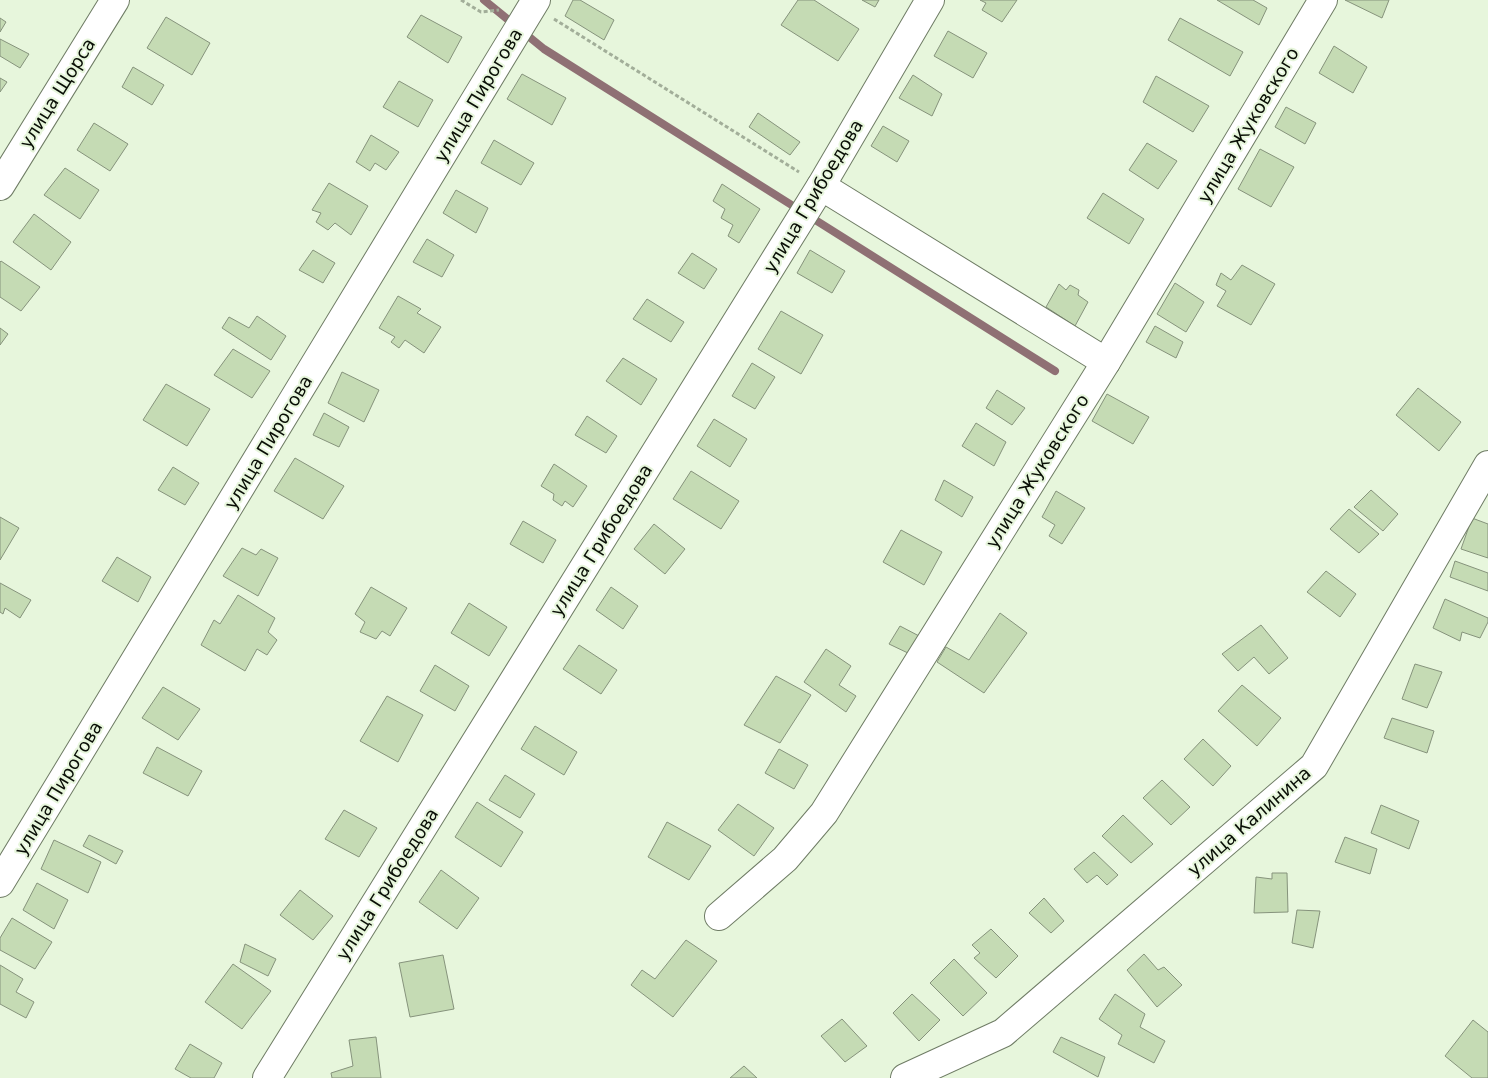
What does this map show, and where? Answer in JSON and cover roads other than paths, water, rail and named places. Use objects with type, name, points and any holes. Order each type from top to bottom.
[{"type":"street","name":"улица Щорса","points":[[0,186],[114,0]]},
{"type":"street","name":"улица Грибоедова","points":[[267,1078],[821,186],[930,0]]},
{"type":"street","name":"улица Жуковского","points":[[719,916],[785,859],[824,812],[1106,362],[1323,0]]},
{"type":"street","name":"улица Пирогова","points":[[0,883],[535,3]]},
{"type":"street","points":[[821,186],[1106,362]]},
{"type":"street","name":"улица Калинина","points":[[905,1078],[1002,1033],[1314,766],[1488,465]]},
{"type":"waterway","points":[[484,0],[544,49],[1055,371]]}]
